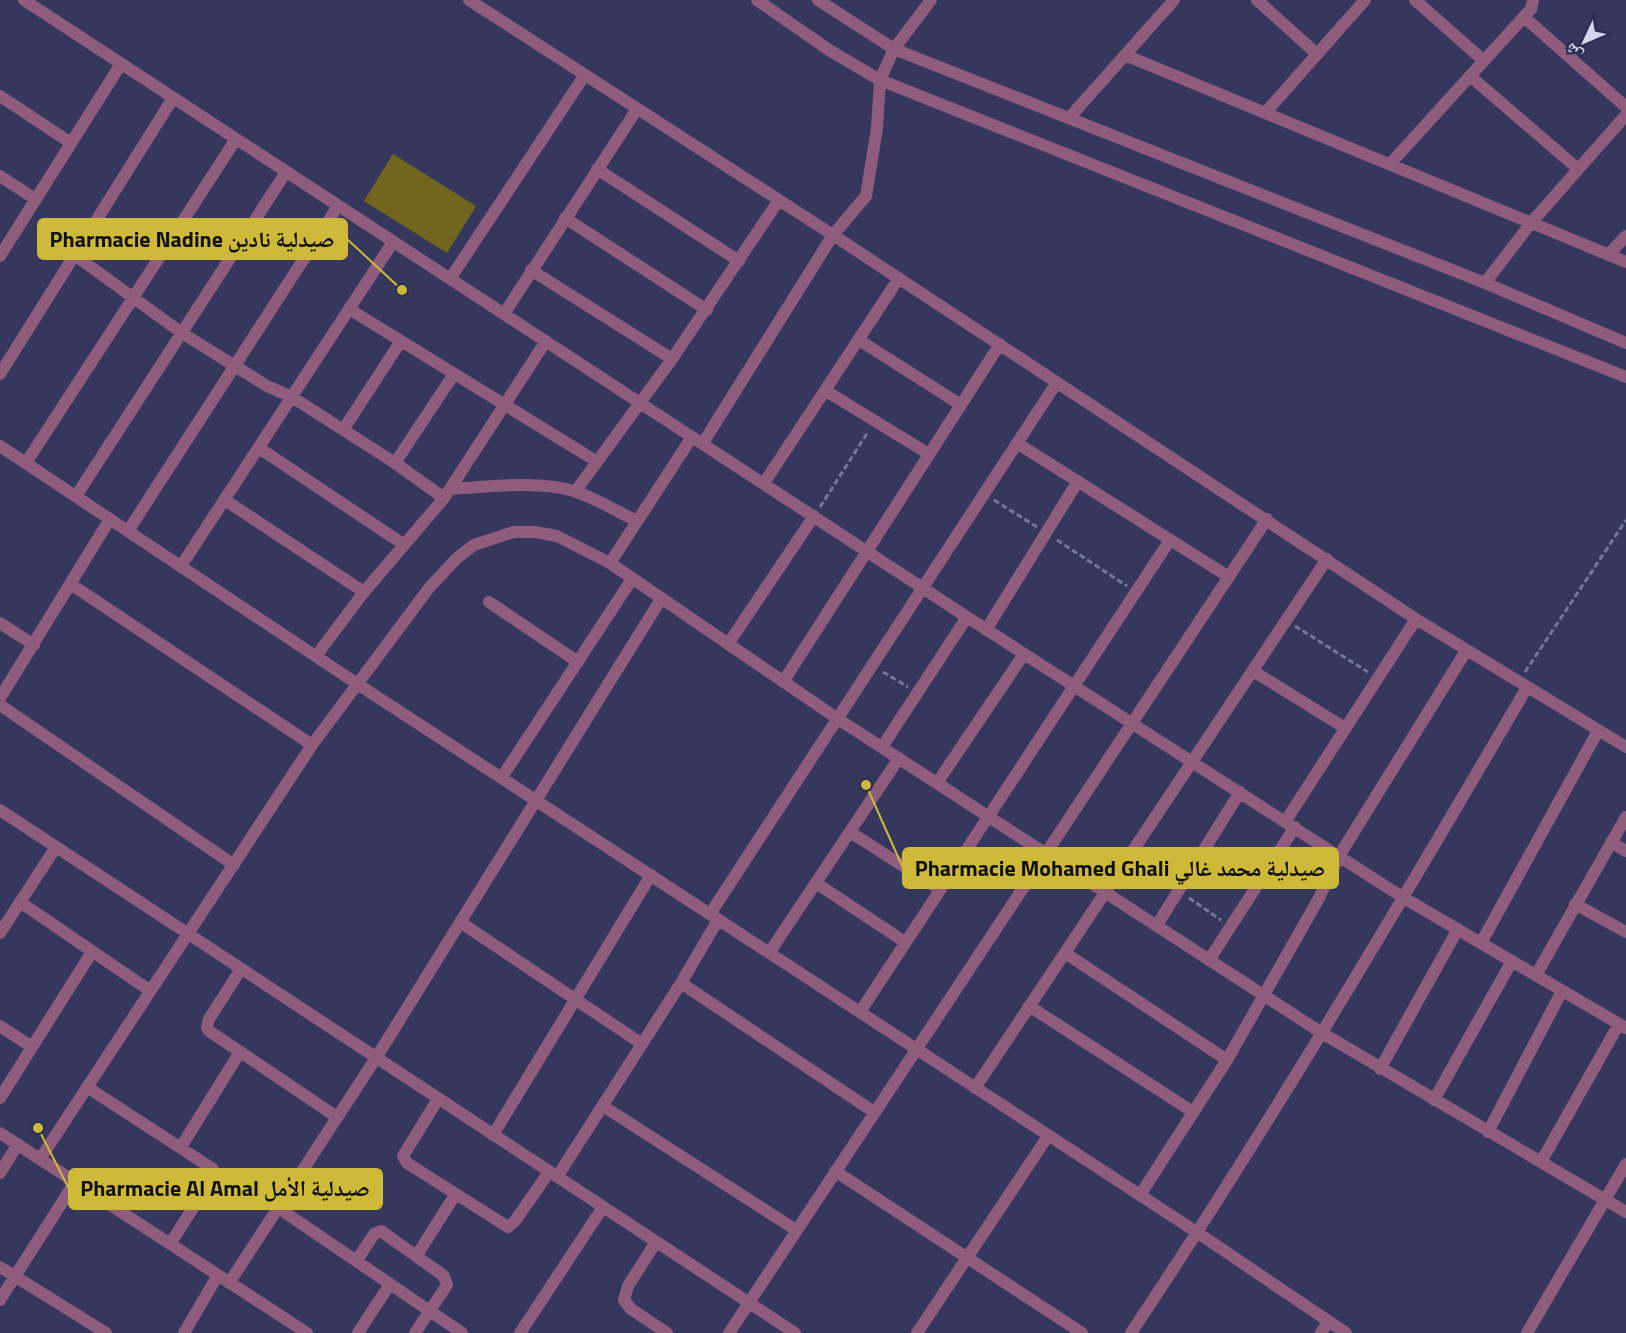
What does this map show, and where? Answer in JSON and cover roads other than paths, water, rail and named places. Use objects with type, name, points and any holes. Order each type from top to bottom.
[{"type":"street","points":[[24,0],[986,630],[1404,898],[1622,1026],[1541,1162]]},
{"type":"street","points":[[469,0],[1000,344],[1416,619],[1522,686],[1626,747]]},
{"type":"street","points":[[757,0],[829,50],[880,80],[1626,377]]},
{"type":"street","points":[[818,0],[894,49],[1485,283],[1626,343]]},
{"type":"street","points":[[610,563],[637,521],[698,440],[833,235],[866,196],[877,128],[880,80],[894,49],[931,0]]},
{"type":"street","points":[[1070,117],[1174,0]]},
{"type":"street","points":[[1257,0],[1317,54]]},
{"type":"street","points":[[1265,113],[1365,0]]},
{"type":"street","points":[[1415,0],[1485,61]]},
{"type":"street","points":[[1390,164],[1531,9],[1533,0]]},
{"type":"street","points":[[1524,17],[1626,107]]},
{"type":"street","points":[[1125,55],[1626,262]]},
{"type":"street","points":[[0,256],[121,64]]},
{"type":"street","points":[[450,279],[584,76]]},
{"type":"street","points":[[1470,76],[1578,168]]},
{"type":"street","points":[[0,96],[71,143]]},
{"type":"street","points":[[0,374],[73,254],[173,98]]},
{"type":"street","points":[[504,314],[637,109]]},
{"type":"street","points":[[1485,283],[1531,223],[1626,115]]},
{"type":"street","points":[[26,463],[236,139]]},
{"type":"street","points":[[597,169],[739,261]]},
{"type":"street","points":[[76,496],[286,172]]},
{"type":"street","points":[[0,176],[35,199]]},
{"type":"street","points":[[575,492],[672,359],[779,200]]},
{"type":"street","points":[[128,531],[338,206]]},
{"type":"street","points":[[565,218],[706,310]]},
{"type":"street","points":[[1608,255],[1626,236]]},
{"type":"street","points":[[181,566],[393,242]]},
{"type":"street","points":[[73,254],[132,300],[182,333],[291,397],[447,494],[538,486],[575,492],[637,521]]},
{"type":"street","points":[[531,270],[672,359]]},
{"type":"street","points":[[764,483],[899,278]]},
{"type":"street","points":[[349,309],[596,461]]},
{"type":"street","points":[[860,340],[961,405]]},
{"type":"street","points":[[343,430],[401,341]]},
{"type":"street","points":[[316,656],[364,592],[447,494],[546,341]]},
{"type":"street","points":[[783,682],[1000,344]]},
{"type":"street","points":[[395,463],[454,374]]},
{"type":"street","points":[[438,1098],[403,1156],[407,1163],[508,1227],[553,1174],[603,1106],[681,983],[714,917],[838,719],[1057,382]]},
{"type":"street","points":[[826,391],[929,454]]},
{"type":"street","points":[[1017,443],[1229,577]]},
{"type":"street","points":[[0,446],[356,683],[1198,1233],[1324,1328],[1346,1333]]},
{"type":"street","points":[[259,448],[403,544]]},
{"type":"street","points":[[986,630],[1078,481]]},
{"type":"street","points":[[225,500],[364,592]]},
{"type":"street","points":[[728,644],[814,516]]},
{"type":"street","points":[[0,698],[72,585],[110,519]]},
{"type":"street","points":[[729,1333],[1267,519]]},
{"type":"street","points":[[40,1159],[312,745],[356,683],[442,572],[474,545],[504,534],[535,532],[557,536],[610,563],[838,719],[1322,1033],[1626,1212]]},
{"type":"street","points":[[860,1012],[1170,540]]},
{"type":"street","points":[[975,1088],[1327,559]]},
{"type":"street","points":[[502,777],[632,579]]},
{"type":"street","points":[[72,585],[312,745]]},
{"type":"street","points":[[230,1283],[277,1207],[376,1058],[661,599]]},
{"type":"street","points":[[489,602],[578,662]]},
{"type":"street","points":[[882,747],[967,617]]},
{"type":"street","points":[[1209,960],[1345,728],[1416,619]]},
{"type":"street","points":[[0,622],[34,645]]},
{"type":"street","points":[[1140,1195],[1227,1060],[1318,900],[1339,856],[1466,651]]},
{"type":"street","points":[[937,783],[1024,654]]},
{"type":"street","points":[[1253,671],[1345,728]]},
{"type":"street","points":[[1131,1333],[1198,1233],[1404,898],[1522,686]]},
{"type":"street","points":[[0,705],[234,865]]},
{"type":"street","points":[[1481,943],[1598,731]]},
{"type":"street","points":[[769,952],[899,758]]},
{"type":"street","points":[[1156,925],[1240,792]]},
{"type":"street","points":[[1,812],[795,1333]]},
{"type":"street","points":[[1536,975],[1626,817]]},
{"type":"street","points":[[850,832],[939,889]]},
{"type":"street","points":[[1611,842],[1626,851]]},
{"type":"street","points":[[0,933],[56,847]]},
{"type":"street","points":[[493,1135],[651,875]]},
{"type":"street","points":[[816,883],[905,942]]},
{"type":"street","points":[[20,902],[149,990]]},
{"type":"street","points":[[1575,904],[1626,932]]},
{"type":"street","points":[[460,922],[642,1044]]},
{"type":"street","points":[[1380,1069],[1458,929]]},
{"type":"street","points":[[0,1098],[92,952]]},
{"type":"street","points":[[1065,953],[1227,1060]]},
{"type":"street","points":[[1434,1100],[1512,961]]},
{"type":"street","points":[[241,969],[209,1018],[207,1027],[337,1117]]},
{"type":"street","points":[[681,983],[874,1112]]},
{"type":"street","points":[[1488,1132],[1562,991]]},
{"type":"street","points":[[1029,1006],[1193,1112]]},
{"type":"street","points":[[0,1026],[32,1047]]},
{"type":"street","points":[[181,1147],[240,1052]]},
{"type":"street","points":[[87,1087],[210,1166],[213,1174],[170,1244]]},
{"type":"street","points":[[603,1106],[796,1230]]},
{"type":"street","points":[[0,1133],[218,1275],[299,1331]]},
{"type":"street","points":[[917,1333],[1048,1136]]},
{"type":"street","points":[[0,1173],[18,1144]]},
{"type":"street","points":[[1527,1333],[1626,1164]]},
{"type":"street","points":[[835,1171],[1082,1333]]},
{"type":"street","points":[[0,1300],[75,1182]]},
{"type":"street","points":[[417,1255],[455,1195]]},
{"type":"street","points":[[277,1207],[462,1333]]},
{"type":"street","points":[[520,1333],[603,1207]]},
{"type":"street","points":[[357,1260],[377,1231],[385,1233],[417,1255],[446,1279],[447,1285],[415,1333]]},
{"type":"street","points":[[656,1242],[627,1286],[624,1300],[631,1310],[660,1331]]},
{"type":"street","points":[[0,1267],[106,1333]]},
{"type":"street","points":[[184,1333],[218,1275]]},
{"type":"street","points":[[358,1333],[390,1284]]},
{"type":"street","points":[[927,1319],[929,1333]]},
{"type":"street","points":[[79,1333],[87,1321]]},
{"type":"place","name":"Pharmacie Nadine صيدلية نادين","points":[[402,290]]},
{"type":"place","name":"Pharmacie Mohamed Ghali صيدلية محمد غالي","points":[[866,785]]},
{"type":"place","name":"Pharmacie Al Amal صيدلية الأمل","points":[[38,1128]]}]
